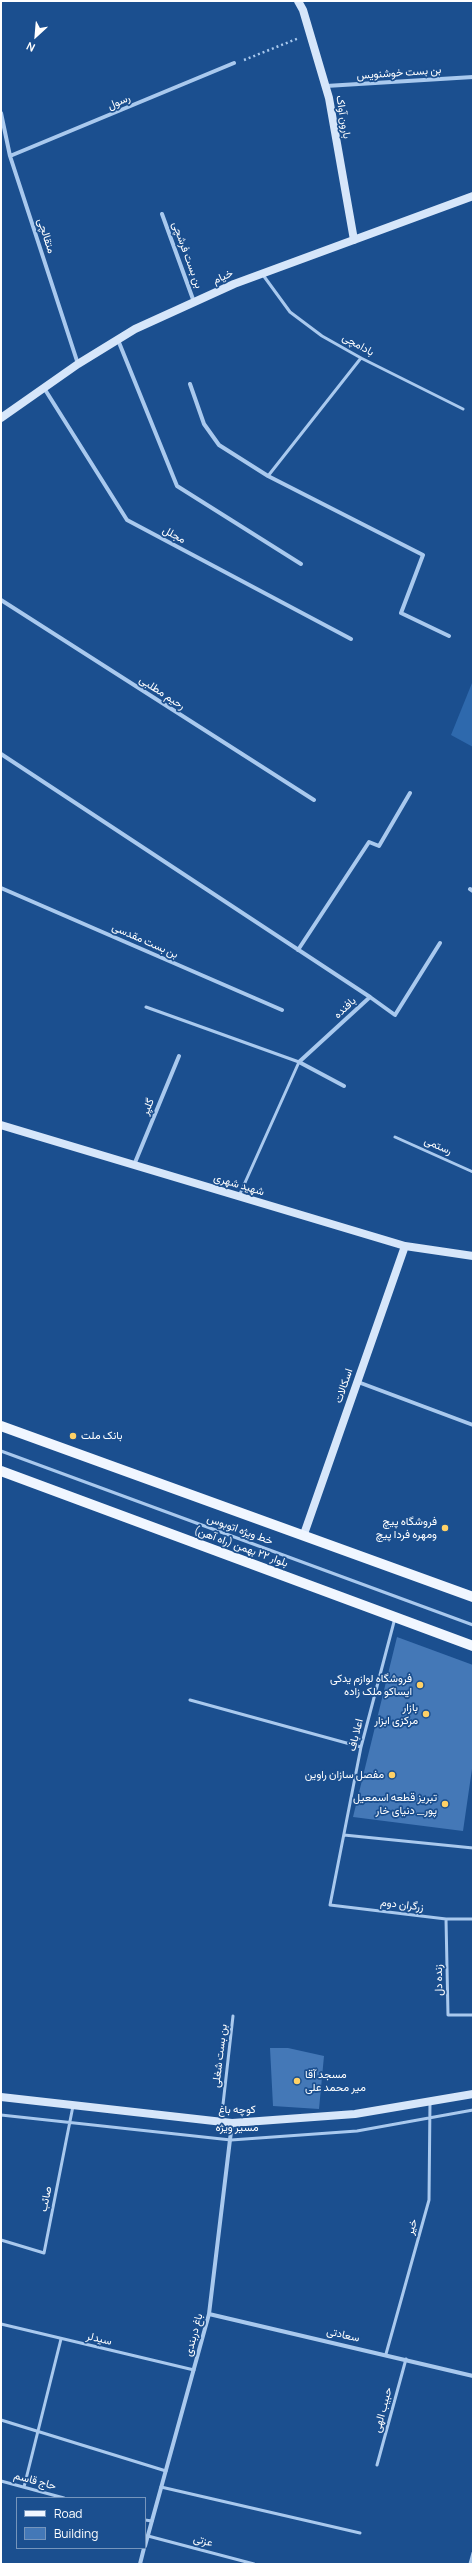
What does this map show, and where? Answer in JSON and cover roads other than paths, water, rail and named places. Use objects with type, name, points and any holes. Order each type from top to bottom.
[{"type":"main road","name":"بارون آواک","points":[[298,1],[303,10],[326,86],[354,240]]},
{"type":"main road","name":"خیام","points":[[1,418],[78,364],[135,329],[262,273],[473,196]]},
{"type":"main road","name":"شهید شهری","points":[[1,1125],[405,1246],[473,1256]]},
{"type":"main road","name":"اسکالات","points":[[304,1534],[405,1246]]},
{"type":"main road","points":[[1,1426],[473,1596]]},
{"type":"main road","name":"بلوار ۲۲ بهمن (راه آهن)","points":[[1,1471],[473,1646]]},
{"type":"main road","name":"کوچه باغ","points":[[1,2097],[232,2123],[355,2114],[473,2094]]},
{"type":"street","name":"رسول","points":[[10,156],[234,63]]},
{"type":"street","name":"بن بست خوشنویس","points":[[326,86],[473,77]]},
{"type":"street","name":"متقالچی","points":[[1,113],[10,156],[78,364]]},
{"type":"street","name":"بن بست فرشچی","points":[[162,214],[194,302]]},
{"type":"street","points":[[118,340],[177,486],[301,564]]},
{"type":"street","points":[[190,384],[204,424],[219,445],[268,476],[423,555],[401,613],[450,636]]},
{"type":"street","name":"مجلل","points":[[44,388],[127,520],[351,639]]},
{"type":"street","name":"رحیم مطلبی","points":[[1,601],[314,800]]},
{"type":"street","points":[[1,754],[370,997]]},
{"type":"street","points":[[298,950],[369,842],[379,846],[410,793]]},
{"type":"street","name":"بن بست مقدسی","points":[[1,888],[282,1010]]},
{"type":"street","name":"بافنده","points":[[300,1062],[370,997],[396,1015],[440,943]]},
{"type":"street","name":"گلپر","points":[[134,1165],[179,1056]]},
{"type":"street","points":[[300,1062],[344,1086]]},
{"type":"street","points":[[357,1382],[473,1424]]},
{"type":"street","name":"باغ دربندی","points":[[146,2543],[209,2314],[232,2123]]},
{"type":"street","name":"سعادتی","points":[[209,2314],[386,2354],[473,2376]]},
{"type":"street","name":"باغ دربندی","points":[[140,2564],[144,2549]]},
{"type":"lane","name":"بادامچی","points":[[262,273],[290,312],[322,336],[361,358],[463,409]]},
{"type":"lane","points":[[268,476],[361,358]]},
{"type":"lane","points":[[146,1007],[300,1062]]},
{"type":"lane","name":"بافنده","points":[[239,1196],[300,1062]]},
{"type":"lane","name":"رستمی","points":[[395,1137],[473,1172]]},
{"type":"lane","name":"خط ویژه اتوبوس","points":[[1,1451],[473,1625]]},
{"type":"lane","name":"اعلا باف","points":[[330,1905],[361,1747],[396,1617]]},
{"type":"lane","points":[[190,1700],[361,1747]]},
{"type":"lane","points":[[344,1834],[473,1848]]},
{"type":"lane","name":"زرگران دوم","points":[[330,1905],[446,1919],[473,1920]]},
{"type":"lane","name":"زنده دل","points":[[446,1919],[448,2015],[473,2015]]},
{"type":"lane","name":"بن بست شغلی","points":[[221,2122],[233,2016]]},
{"type":"lane","name":"خیر","points":[[386,2354],[428,2200],[430,2102]]},
{"type":"lane","name":"صائب","points":[[1,2240],[44,2253],[73,2105]]},
{"type":"lane","name":"مسیر ویژه","points":[[1,2115],[231,2140],[357,2130],[473,2110]]},
{"type":"lane","name":"سیدلر","points":[[1,2324],[194,2370]]},
{"type":"lane","points":[[24,2487],[60,2339]]},
{"type":"lane","name":"حبیب الهی","points":[[377,2465],[406,2359]]},
{"type":"lane","points":[[1,2420],[166,2471]]},
{"type":"lane","name":"حاج قاسم","points":[[1,2481],[60,2497]]},
{"type":"lane","points":[[161,2487],[360,2533]]},
{"type":"lane","points":[[146,2520],[152,2521]]},
{"type":"lane","name":"عزتی","points":[[148,2536],[254,2564]]},
{"type":"lane","points":[[470,2564],[473,2554]]},
{"type":"place","name":"بانک ملت","points":[[73,1436]]},
{"type":"place","name":"فروشگاه پیچ ومهره فردا پیچ","points":[[445,1528]]},
{"type":"place","name":"فروشگاه لوازم یدکی ایساکو ملک زاده","points":[[420,1685]]},
{"type":"place","name":"بازار مرکزی ابزار","points":[[426,1714]]},
{"type":"place","name":"مفصل سازان راوین","points":[[392,1775]]},
{"type":"place","name":"تبریز قطعه اسمعیل پور_ دنیای خار","points":[[445,1804]]},
{"type":"place","name":"مسجد آقا میر محمد علی","points":[[297,2081]]}]
